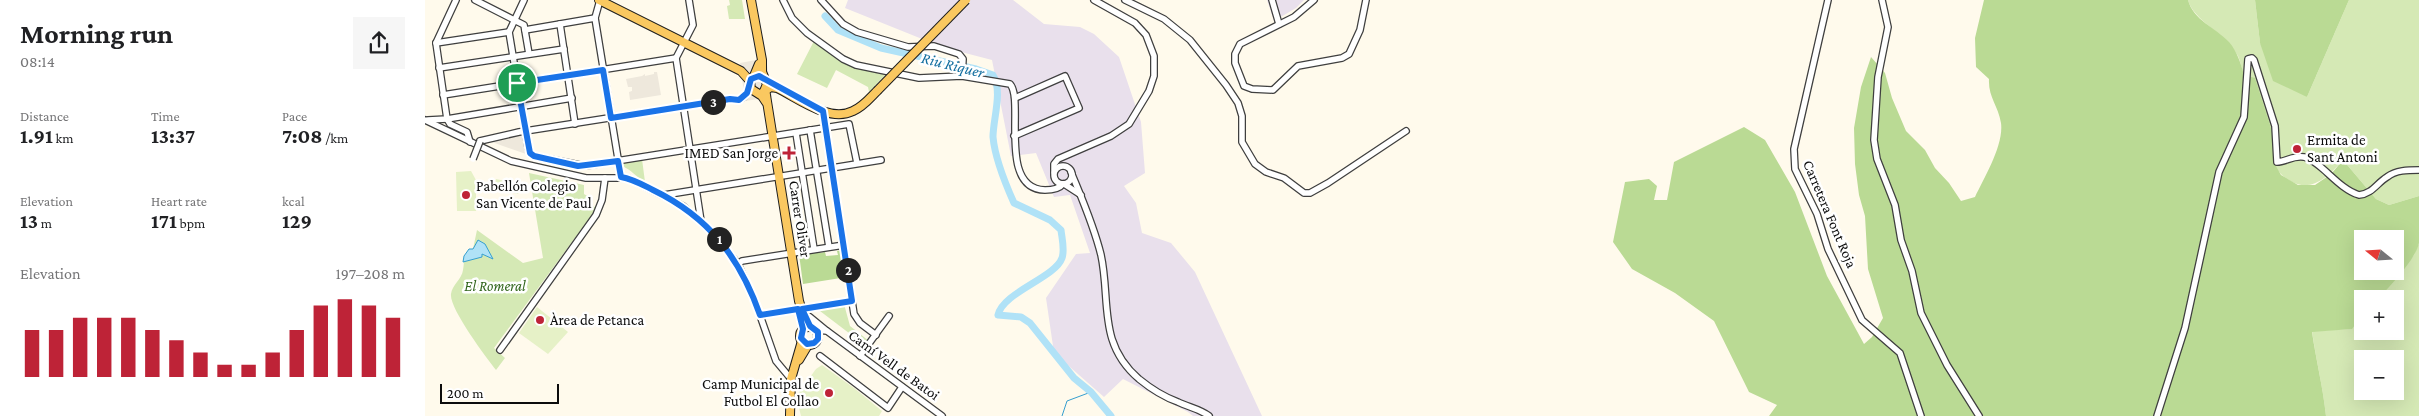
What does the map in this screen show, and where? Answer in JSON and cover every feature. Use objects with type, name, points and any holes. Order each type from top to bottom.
[{"type":"main road","points":[[600,0],[741,71],[761,91],[776,88],[823,111],[837,114],[850,112],[860,107],[966,0]]},
{"type":"main road","points":[[751,0],[765,78]]},
{"type":"main road","points":[[751,81],[759,67],[760,55]]},
{"type":"main road","points":[[751,81],[765,78],[790,94]]},
{"type":"main road","name":"Carrer Oliver","points":[[765,78],[767,84],[761,91],[769,111],[800,306],[812,330],[800,334],[805,343]]},
{"type":"main road","points":[[769,111],[769,98],[772,93],[778,91],[790,94]]},
{"type":"main road","points":[[805,343],[815,342],[812,330]]},
{"type":"main road","points":[[791,416],[791,379],[793,368],[805,343]]},
{"type":"main road","points":[[791,416],[799,360],[805,343]]},
{"type":"street","points":[[456,0],[435,44],[447,119],[450,124],[467,132],[470,142]]},
{"type":"street","points":[[475,0],[524,25],[529,54]]},
{"type":"street","points":[[524,0],[509,32],[529,151],[534,156],[578,166],[851,125],[857,163]]},
{"type":"street","points":[[600,0],[595,18],[621,177]]},
{"type":"street","points":[[689,0],[693,25],[677,58],[701,221]]},
{"type":"street","points":[[783,0],[797,23],[851,64],[919,78],[962,76],[1007,83],[1013,88],[1015,98],[1014,136],[1016,158],[1026,180],[1036,188],[1052,190],[1061,187],[1070,180],[1070,170]]},
{"type":"street","points":[[821,0],[843,24],[857,32],[908,47],[934,46],[959,54],[963,59],[962,76]]},
{"type":"street","points":[[1052,190],[1055,180],[1056,160],[1111,136],[1129,124],[1153,81],[1154,56],[1146,35],[1135,23],[1094,0]]},
{"type":"street","points":[[1103,0],[1108,9]]},
{"type":"street","points":[[1125,0],[1164,19],[1190,40],[1238,103],[1241,116],[1242,142],[1255,164],[1266,172],[1284,178],[1304,193],[1310,193],[1320,188],[1406,131]]},
{"type":"street","points":[[1272,0],[1279,24]]},
{"type":"street","points":[[1314,0],[1297,15],[1244,41],[1238,46],[1235,63],[1246,87],[1273,90],[1298,66],[1347,56],[1356,40],[1366,0]]},
{"type":"street","name":"Carretera Font Roja","points":[[1828,0],[1794,149],[1795,168],[1817,214],[1828,248],[1859,314],[1867,325],[1892,344],[1900,353],[1921,416]]},
{"type":"street","points":[[1882,0],[1888,27],[1880,64],[1874,140],[1876,153],[1895,205],[1901,240],[1912,272],[1921,313],[1947,365],[1979,416]]},
{"type":"street","points":[[525,30],[595,18]]},
{"type":"street","points":[[560,24],[575,124]]},
{"type":"street","points":[[435,44],[509,32]]},
{"type":"street","points":[[439,68],[564,49]]},
{"type":"street","points":[[443,95],[677,58]]},
{"type":"street","points":[[2157,416],[2187,319],[2219,172],[2244,118],[2247,98],[2247,63],[2249,58],[2255,60],[2273,118],[2277,136],[2276,160],[2279,162],[2292,157],[2304,158],[2312,162],[2339,184],[2359,195],[2369,192],[2395,172],[2419,170]]},
{"type":"street","points":[[1014,136],[1079,108],[1065,76],[1015,98]]},
{"type":"street","points":[[473,158],[480,141],[526,131],[730,99],[739,100],[746,95],[751,81]]},
{"type":"street","points":[[425,120],[447,119],[572,98]]},
{"type":"street","points":[[823,111],[856,318],[876,335]]},
{"type":"street","points":[[425,120],[519,163],[587,178],[621,177],[664,195],[680,204],[701,221],[738,264],[760,315],[773,354],[791,379]]},
{"type":"street","points":[[810,130],[829,247]]},
{"type":"street","points":[[795,133],[814,249]]},
{"type":"street","points":[[1073,153],[1065,161],[1082,197],[1101,256],[1108,327],[1116,351],[1129,369],[1150,387],[1209,416]]},
{"type":"street","points":[[664,195],[881,160]]},
{"type":"street","points":[[1054,172],[1062,166],[1070,170]]},
{"type":"street","points":[[500,350],[596,215],[602,200],[605,178]]},
{"type":"street","points":[[1055,180],[1082,197]]},
{"type":"street","points":[[738,264],[742,261],[844,245]]},
{"type":"street","points":[[760,315],[800,306],[852,301]]},
{"type":"street","points":[[861,356],[889,316]]},
{"type":"street","name":"Camí Vell de Batoi","points":[[810,317],[942,416]]},
{"type":"street","name":"Camí Vell de Batoi","points":[[812,330],[829,333]]},
{"type":"street","points":[[820,356],[888,408],[902,387]]},
{"type":"street","points":[[780,366],[793,368]]},
{"type":"shaded area","points":[[848,0],[1013,0],[1044,24],[1080,27],[1094,34],[1119,57],[1141,122],[1145,173],[1124,186],[1136,203],[1142,233],[1171,243],[1195,272],[1262,416],[1193,416],[1123,379],[1104,397],[1054,353],[1046,298],[1076,254],[1090,253],[1070,195],[1054,197],[1036,153],[1011,156],[992,60],[942,47],[845,8]]},
{"type":"shaded area","points":[[1267,0],[1304,0],[1296,8],[1274,21]]},
{"type":"shaded area","points":[[766,58],[772,97],[745,101],[740,63]]},
{"type":"shaded area","points":[[654,72],[657,72],[661,95],[630,100],[629,92],[632,91],[632,87],[628,87],[626,79],[645,74],[645,76],[654,74]]},
{"type":"shaded area","points":[[521,134],[525,136],[526,154],[489,141]]},
{"type":"green space","points":[[729,0],[742,0],[745,19],[729,19],[727,6],[730,5]]},
{"type":"green space","points":[[1984,0],[2188,0],[2195,13],[2232,46],[2244,75],[2255,78],[2273,134],[2273,161],[2281,175],[2298,185],[2315,185],[2331,174],[2343,160],[2376,199],[2389,205],[2419,196],[2419,243],[2413,257],[2404,269],[2404,230],[2354,230],[2354,280],[2395,280],[2386,290],[2354,290],[2354,326],[2352,329],[2312,332],[2326,416],[1769,416],[1777,405],[1749,392],[1714,321],[1675,293],[1632,269],[1613,242],[1625,182],[1649,179],[1657,186],[1654,200],[1667,200],[1674,162],[1744,127],[1765,140],[1795,192],[1827,276],[1864,344],[1872,337],[1883,318],[1868,269],[1865,216],[1859,195],[1855,164],[1854,128],[1861,87],[1871,57],[1885,73],[1892,98],[1906,131],[1925,150],[1935,168],[1949,183],[1961,201],[1975,197],[1993,161],[2001,132],[2000,117],[1990,91],[1989,79],[1976,67],[1975,38]]},
{"type":"green space","points":[[2188,0],[2255,0],[2260,43],[2307,97],[2349,0],[2419,0],[2419,196],[2389,205],[2376,199],[2343,160],[2331,173],[2310,185],[2294,183],[2282,175],[2276,168],[2273,160],[2270,125],[2247,82],[2238,56],[2226,41],[2196,14]]},
{"type":"green space","points":[[2255,0],[2349,0],[2307,97],[2273,81],[2260,43]]},
{"type":"green space","points":[[814,41],[855,67],[888,72],[869,92],[868,87],[836,70],[827,88],[797,74]]},
{"type":"green space","points":[[642,159],[645,182],[629,169],[622,166],[622,162]]},
{"type":"green space","name":"Pabellón Colegio San Vicente de Paul","points":[[471,171],[476,180],[476,211],[457,211],[456,172]]},
{"type":"green space","name":"El Romeral","points":[[529,173],[584,185],[584,194],[592,199],[591,205],[597,208],[494,348],[505,358],[496,370],[462,321],[452,301],[451,294],[462,273],[465,255],[469,249],[473,249],[477,230],[523,263],[543,258]]},
{"type":"green space","points":[[496,179],[520,184],[518,194],[494,189]]},
{"type":"green space","points":[[2419,243],[2419,416],[2326,416],[2312,331],[2351,329],[2354,325],[2354,340],[2404,340],[2404,290],[2385,290],[2394,280],[2404,280],[2404,267],[2414,255]]},
{"type":"green space","points":[[842,250],[847,277],[803,284],[799,254],[820,251],[820,253],[825,252],[826,256],[838,255],[837,251]]},
{"type":"green space","points":[[844,304],[850,326],[869,341],[866,346],[820,311],[822,308]]},
{"type":"green space","name":"Àrea de Petanca","points":[[537,307],[568,332],[548,354],[519,333]]},
{"type":"green space","name":"Camp Municipal de Futbol El Collao","points":[[822,365],[882,411],[879,416],[801,416],[796,396],[816,369]]},
{"type":"water","points":[[478,240],[485,244],[493,259],[482,254],[482,257],[463,262],[464,256],[469,249],[473,249]]},
{"type":"waterway","name":"Riu Riquer","points":[[825,16],[838,30],[881,48],[976,69],[993,75],[997,89],[993,137],[998,162],[1007,187],[1014,203],[1050,220],[1061,230],[1063,248],[1062,258],[1057,265],[1050,272],[1009,299],[998,315],[1021,317],[1030,323],[1074,378],[1091,392],[1111,416]]},
{"type":"waterway","points":[[1062,416],[1067,401],[1091,392]]},
{"type":"place","name":"Ermita de Sant Antoni","points":[[2297,149]]},
{"type":"place","name":"IMED San Jorge","points":[[789,153]]},
{"type":"place","name":"Pabellón Colegio San Vicente de Paul","points":[[466,195]]},
{"type":"place","name":"Àrea de Petanca","points":[[540,320]]},
{"type":"place","name":"Camp Municipal de Futbol El Collao","points":[[829,393]]},
{"type":"route","points":[[603,70],[611,118],[730,99],[739,100],[747,93],[751,79],[754,76],[759,76],[823,111],[852,301],[802,309],[804,317],[810,326],[818,332],[817,341],[810,344],[805,344],[802,341],[800,334],[803,329],[798,309],[760,315],[738,264],[714,234],[685,207],[653,190],[621,177],[618,161],[578,166],[531,154],[528,147],[517,83],[603,70]]}]
